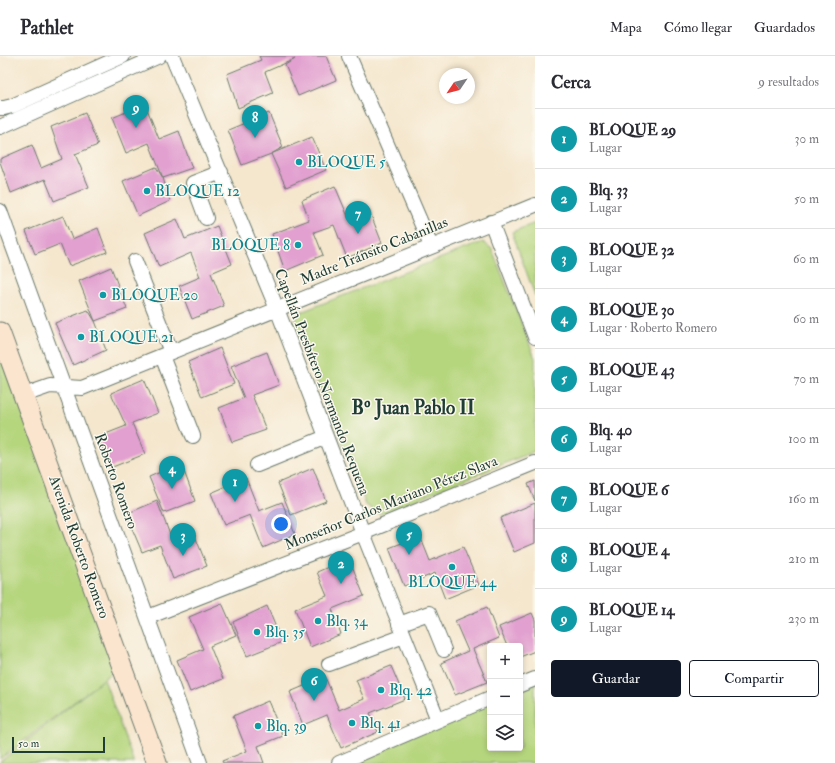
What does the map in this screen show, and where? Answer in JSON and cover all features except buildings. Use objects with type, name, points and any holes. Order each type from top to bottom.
[{"type":"main road","name":"Avenida Roberto Romero","points":[[0,332],[157,763]]},
{"type":"street","points":[[0,108],[12,106],[123,56]]},
{"type":"street","points":[[0,127],[159,56]]},
{"type":"street","name":"Capellán Presbítero Normando Requena","points":[[172,56],[277,309],[363,534],[438,720]]},
{"type":"street","points":[[349,56],[431,246]]},
{"type":"street","points":[[206,218],[193,183],[220,172]]},
{"type":"street","name":"Madre Tránsito Cabanillas","points":[[24,395],[50,386],[82,388],[535,205]]},
{"type":"street","name":"Roberto Romero","points":[[0,210],[200,763]]},
{"type":"street","points":[[491,222],[535,337]]},
{"type":"street","points":[[135,261],[193,436]]},
{"type":"street","points":[[257,465],[326,437]]},
{"type":"street","name":"Monseñor Carlos Mariano Pérez Slava","points":[[148,617],[363,534],[535,463]]},
{"type":"street","points":[[329,664],[402,630],[429,613],[444,650]]},
{"type":"street","points":[[523,684],[535,679]]},
{"type":"street","points":[[339,763],[487,699]]},
{"type":"green space","points":[[535,223],[535,296],[512,232]]},
{"type":"green space","points":[[483,242],[492,249],[535,358],[535,451],[380,514],[366,505],[294,324],[298,313]]},
{"type":"green space","points":[[0,349],[118,668],[0,759]]},
{"type":"green space","points":[[104,679],[134,763],[0,763],[0,762]]},
{"type":"green space","points":[[535,682],[535,763],[346,763],[487,703],[487,751],[523,751],[523,688]]},
{"type":"place","name":"BLOQUE 14","points":[[136,128]]},
{"type":"place","name":"BLOQUE 4","points":[[255,138]]},
{"type":"place","name":"BLOQUE 5","points":[[299,162]]},
{"type":"place","name":"BLOQUE 12","points":[[147,191]]},
{"type":"place","name":"BLOQUE 6","points":[[358,234]]},
{"type":"place","name":"BLOQUE 8","points":[[298,245]]},
{"type":"place","name":"BLOQUE 20","points":[[103,295]]},
{"type":"place","name":"BLOQUE 21","points":[[81,337]]},
{"type":"place","name":"BLOQUE 30","points":[[172,489]]},
{"type":"place","name":"BLOQUE 29","points":[[235,502]]},
{"type":"place","name":"BLOQUE 43","points":[[409,555]]},
{"type":"place","name":"BLOQUE 32","points":[[183,556]]},
{"type":"place","name":"BLOQUE 44","points":[[452,567]]},
{"type":"place","name":"Blq. 33","points":[[341,584]]},
{"type":"place","name":"Blq. 34","points":[[318,621]]},
{"type":"place","name":"Blq. 35","points":[[257,632]]},
{"type":"place","name":"Blq. 42","points":[[381,690]]},
{"type":"place","name":"Blq. 40","points":[[314,701]]},
{"type":"place","name":"Blq. 41","points":[[352,723]]},
{"type":"place","name":"Blq. 39","points":[[258,726]]},
{"type":"district","name":"Bº Juan Pablo II","points":[[413,408]]}]
